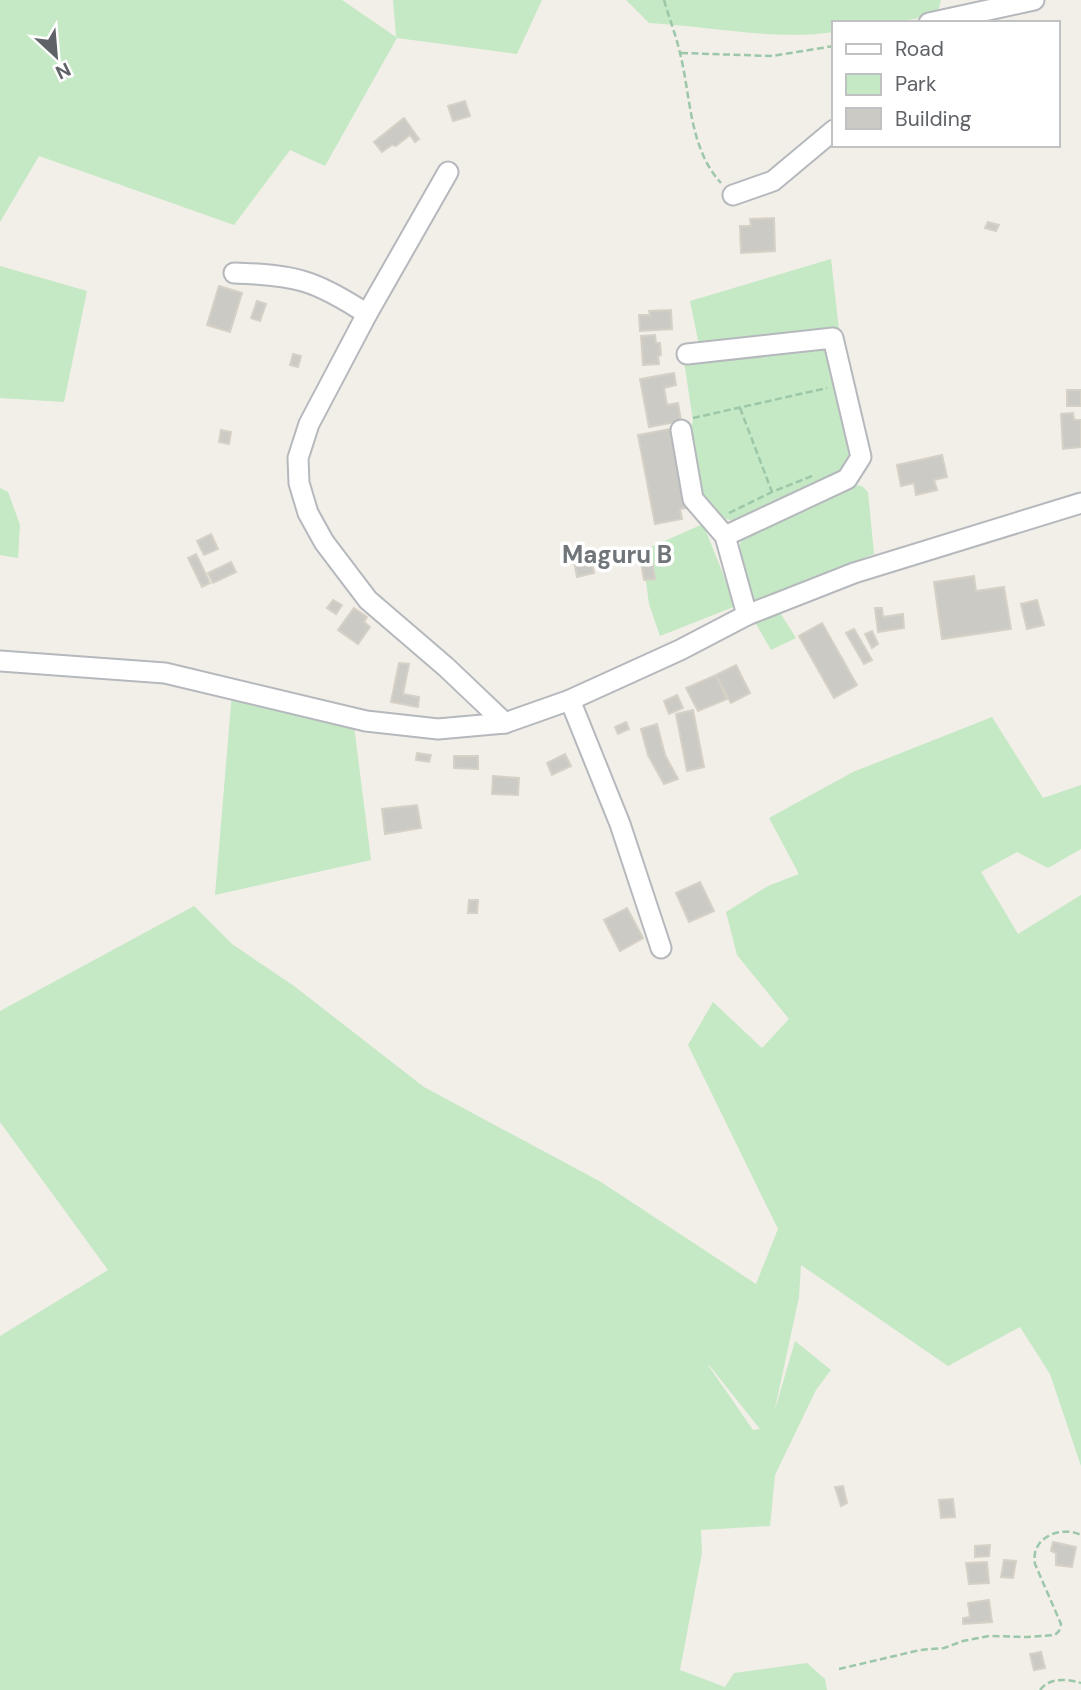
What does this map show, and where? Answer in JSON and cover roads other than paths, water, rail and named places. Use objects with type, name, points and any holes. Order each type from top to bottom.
[{"type":"street","points":[[938,21],[1034,0]]},
{"type":"street","points":[[733,195],[773,181],[832,132]]},
{"type":"street","points":[[448,172],[367,314],[309,424],[298,458],[299,483],[309,513],[324,542],[368,600],[463,682],[505,723]]},
{"type":"street","points":[[234,273],[272,274],[307,281],[333,292],[367,314]]},
{"type":"street","points":[[687,354],[833,338],[860,457],[847,479],[719,529]]},
{"type":"street","points":[[681,430],[693,499],[719,529],[747,615]]},
{"type":"street","points":[[0,661],[165,673],[366,721],[438,729],[505,723],[570,700],[680,650],[747,615],[854,573],[1081,503]]},
{"type":"street","points":[[570,700],[620,824],[661,948]]},
{"type":"district","name":"Maguru B","points":[[617,554]]}]
